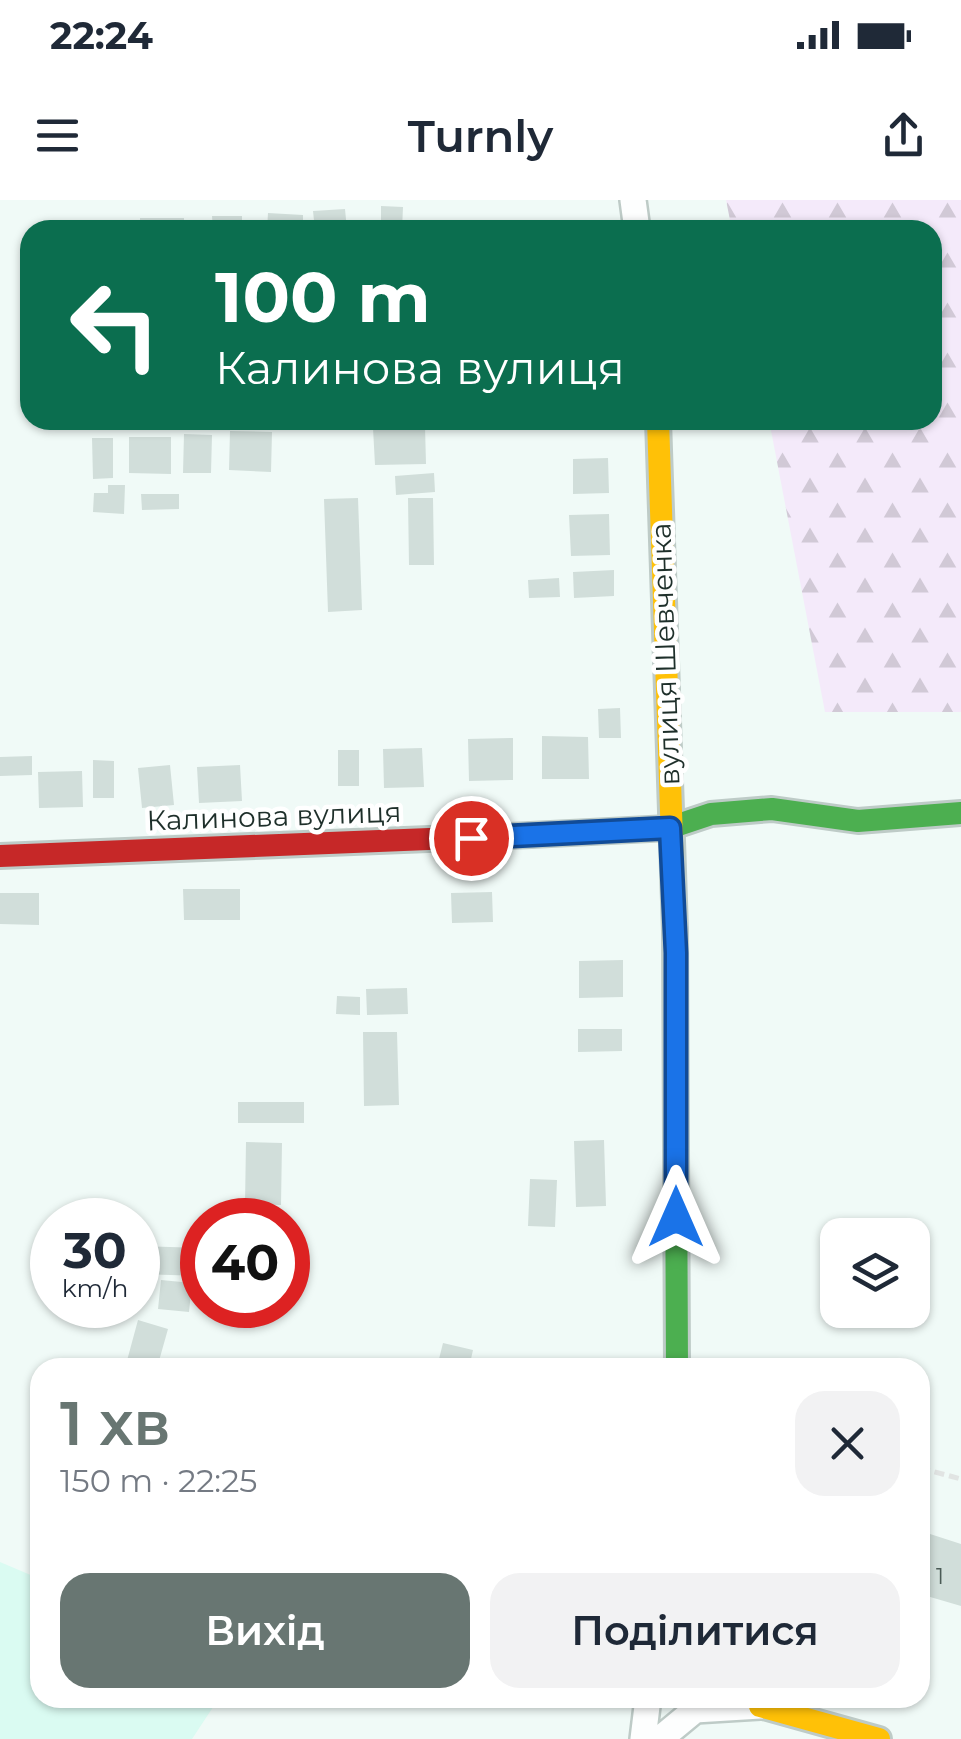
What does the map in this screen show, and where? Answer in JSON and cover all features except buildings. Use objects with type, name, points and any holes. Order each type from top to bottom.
[{"type":"street","name":"вулиця Шевченка","points":[[658,430],[676,953],[677,1358]]},
{"type":"street","name":"Калинова вулиця","points":[[0,856],[312,846],[670,828],[712,814],[772,809],[858,821],[961,813]]},
{"type":"street","points":[[643,1739],[647,1708]]},
{"type":"street","points":[[660,1739],[695,1710],[710,1708]]},
{"type":"street","points":[[775,1708],[879,1739]]},
{"type":"path","points":[[930,1471],[961,1479]]},
{"type":"shaded area","points":[[0,1562],[30,1575],[30,1708],[212,1708],[192,1739],[0,1739]]},
{"type":"green space","points":[[726,200],[961,200],[961,712],[825,712],[771,430],[942,430],[942,220],[730,220]]},
{"type":"traffic: fast","points":[[531,835],[669,828],[711,814],[772,809],[858,821],[961,813]]},
{"type":"traffic: fast","points":[[675,931],[677,1358]]},
{"type":"traffic: slow","points":[[658,430],[675,931]]},
{"type":"traffic: slow","points":[[767,1708],[879,1739]]},
{"type":"traffic: jam","points":[[0,856],[531,835]]},
{"type":"route","points":[[471,838],[670,828],[676,953],[676,1217]]}]
